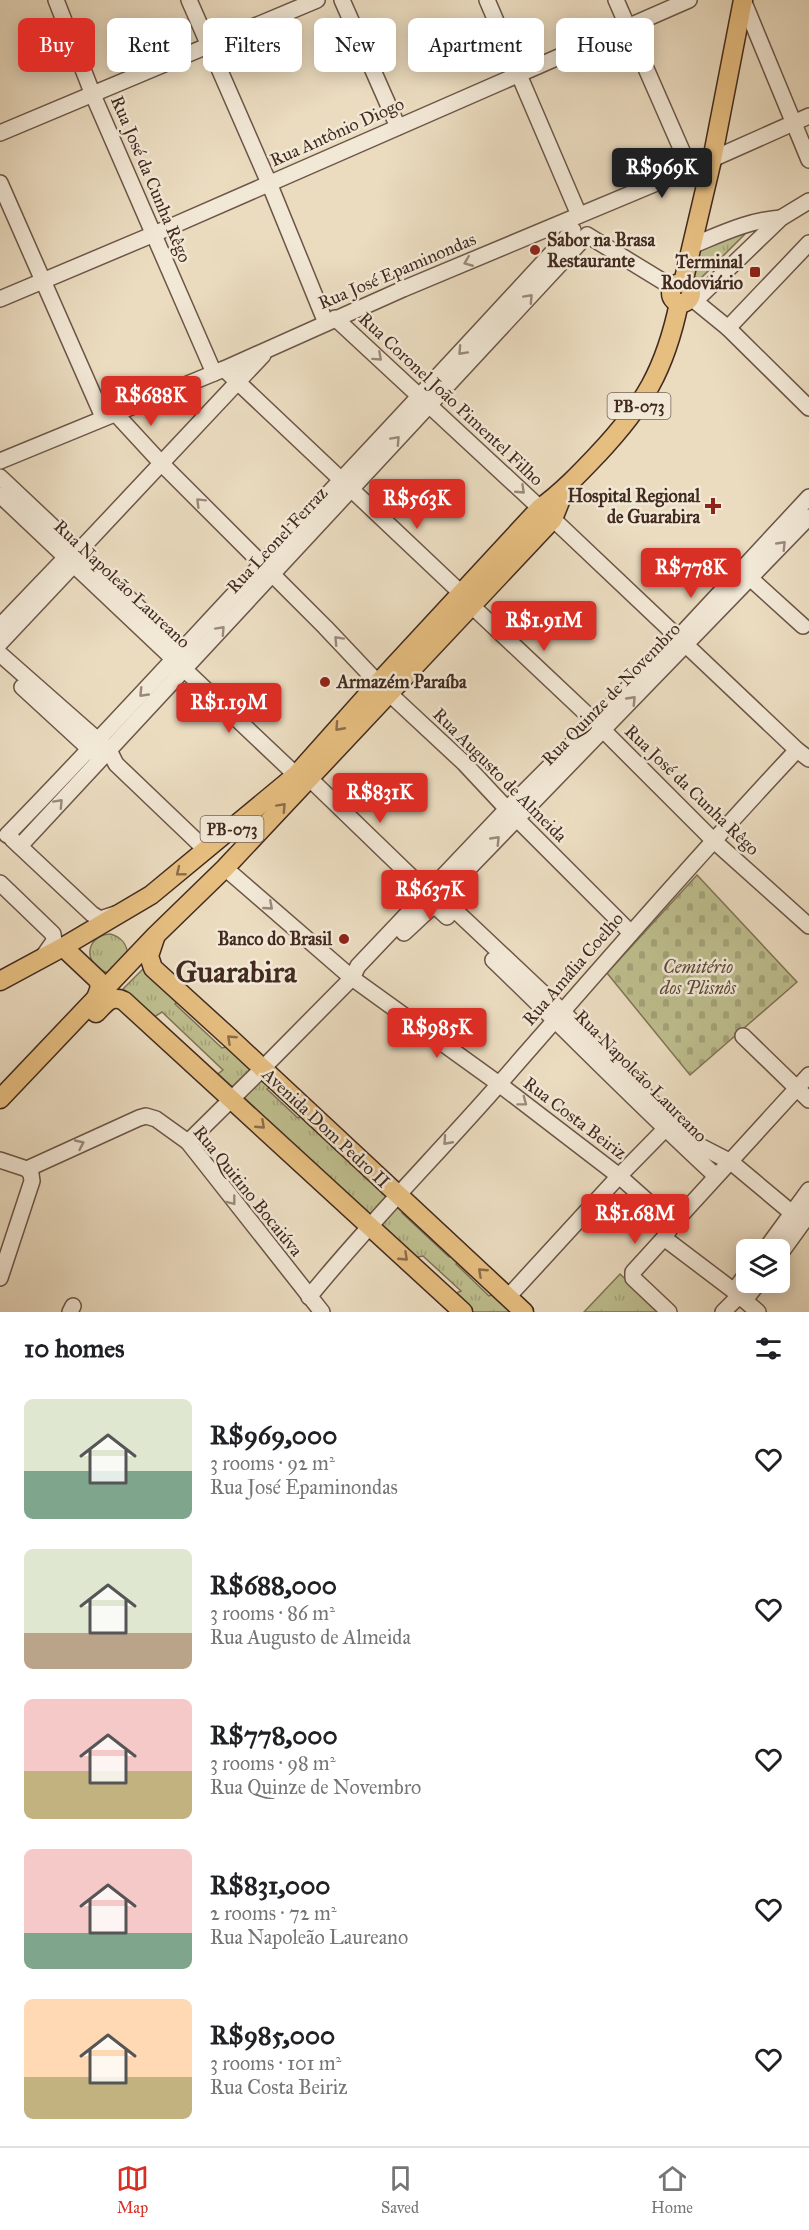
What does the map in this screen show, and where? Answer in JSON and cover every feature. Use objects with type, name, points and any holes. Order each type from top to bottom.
[{"type":"main road","name":"PB-073","points":[[96,998],[225,868],[303,777],[547,513],[565,489],[638,408],[663,361],[684,294],[743,0]]},
{"type":"main road","name":"PB-073","points":[[0,981],[151,895],[206,850],[303,777]]},
{"type":"main road","points":[[206,850],[203,862],[208,870],[217,872],[225,868]]},
{"type":"main road","name":"Avenida Dom Pedro II","points":[[155,936],[149,956],[153,968],[524,1312]]},
{"type":"main road","points":[[0,1099],[96,998],[100,987],[98,980],[63,947]]},
{"type":"main road","points":[[0,1114],[106,1002],[114,998],[124,1001],[463,1312]]},
{"type":"street","name":"Rua José da Cunha Rêgo","points":[[56,0],[93,94],[154,234],[219,371],[236,381],[598,726],[713,840],[809,926]]},
{"type":"street","points":[[189,0],[203,32]]},
{"type":"street","points":[[274,18],[318,0]]},
{"type":"street","points":[[342,0],[398,127]]},
{"type":"street","points":[[486,0],[579,215],[586,215],[584,229]]},
{"type":"street","points":[[616,0],[624,18]]},
{"type":"street","name":"Rua Antônio Diogo","points":[[650,18],[689,0]]},
{"type":"street","points":[[743,0],[809,160]]},
{"type":"street","points":[[0,133],[203,48]]},
{"type":"street","name":"Rua Antônio Diogo","points":[[0,299],[556,59]]},
{"type":"street","points":[[221,72],[330,320]]},
{"type":"street","points":[[647,72],[690,169]]},
{"type":"street","name":"Rua José Epaminondas","points":[[0,461],[219,371],[330,320],[690,169],[809,116]]},
{"type":"street","name":"Rua Augusto de Almeida","points":[[0,183],[42,281],[109,415],[268,569],[383,688],[464,763],[631,933]]},
{"type":"street","points":[[684,294],[781,218],[809,201]]},
{"type":"street","points":[[584,229],[599,207]]},
{"type":"street","points":[[692,246],[759,220],[781,218]]},
{"type":"street","points":[[584,229],[684,294],[728,328],[809,408]]},
{"type":"street","name":"Rua Leonel Ferraz","points":[[20,846],[99,750],[584,229]]},
{"type":"street","points":[[728,328],[809,243]]},
{"type":"street","name":"Rua Coronel João Pimentel Filho","points":[[330,320],[547,513],[803,755]]},
{"type":"street","points":[[0,626],[74,556],[162,464],[236,381],[271,347]]},
{"type":"street","name":"Rua Napoleão Laureano","points":[[0,477],[74,556],[303,777],[558,1015],[669,1125],[716,1176]]},
{"type":"street","name":"Rua Napoleão Laureano","points":[[0,495],[74,556]]},
{"type":"street","name":"Rua Quinze de Novembro","points":[[681,642],[809,498]]},
{"type":"street","name":"Rua Quinze de Novembro","points":[[188,1142],[351,978],[358,966],[434,898],[512,814],[681,642],[807,521]]},
{"type":"street","points":[[0,643],[74,556]]},
{"type":"street","points":[[750,578],[803,626]]},
{"type":"street","points":[[0,654],[99,750]]},
{"type":"street","points":[[0,666],[116,764],[206,850]]},
{"type":"street","name":"Rua Leonel Ferraz","points":[[4,832],[99,750]]},
{"type":"street","name":"Rua Amália Coelho","points":[[309,1297],[713,840],[803,755]]},
{"type":"street","points":[[4,832],[100,919],[129,908]]},
{"type":"street","name":"Rua Costa Beiriz","points":[[225,868],[351,978],[499,1084],[619,1176],[673,1224]]},
{"type":"street","points":[[0,883],[53,934],[54,941],[41,958]]},
{"type":"street","points":[[743,1036],[809,1100]]},
{"type":"street","points":[[669,1312],[633,1278],[633,1272],[664,1238],[673,1224],[809,1075]]},
{"type":"street","name":"Rua Quitino Bocaiúva","points":[[27,1169],[139,1118],[146,1116],[156,1119],[188,1142],[322,1312]]},
{"type":"street","points":[[508,1297],[669,1125]]},
{"type":"street","name":"Rua Napoleão Laureano","points":[[669,1125],[692,1142],[731,1162],[792,1213]]},
{"type":"street","points":[[0,1160],[27,1169],[32,1181],[0,1278]]},
{"type":"street","points":[[773,1239],[809,1190]]},
{"type":"street","points":[[792,1213],[809,1207]]},
{"type":"street","points":[[790,1240],[809,1214]]},
{"type":"street","points":[[664,1238],[758,1312]]},
{"type":"street","points":[[723,1312],[743,1293]]},
{"type":"green space","points":[[753,226],[695,284],[691,285],[700,251],[707,243]]},
{"type":"green space","name":"Cemitério dos Plisnôs","points":[[697,875],[797,982],[690,1075],[607,973]]},
{"type":"green space","points":[[110,934],[123,942],[128,956],[108,973],[94,964],[90,952],[95,940]]},
{"type":"green space","points":[[146,966],[180,999],[175,1004],[222,1048],[230,1046],[253,1068],[231,1089],[215,1076],[223,1070],[162,1012],[154,1017],[123,989]]},
{"type":"green space","points":[[265,1077],[273,1085],[267,1089],[298,1118],[305,1114],[391,1195],[369,1217],[243,1099]]},
{"type":"green space","points":[[399,1202],[408,1210],[402,1213],[449,1257],[457,1254],[462,1259],[456,1264],[489,1296],[498,1293],[519,1312],[470,1312],[452,1295],[461,1291],[423,1256],[413,1258],[377,1225]]},
{"type":"green space","points":[[620,1274],[660,1312],[584,1312]]},
{"type":"place","name":"Sabor na Brasa Restaurante","points":[[535,250]]},
{"type":"place","name":"Terminal Rodoviário","points":[[755,272]]},
{"type":"place","name":"Hospital Regional de Guarabira","points":[[713,506]]},
{"type":"place","name":"Armazém Paraíba","points":[[325,682]]},
{"type":"place","name":"Banco do Brasil","points":[[344,939]]},
{"type":"district","name":"Guarabira","points":[[236,972]]}]
